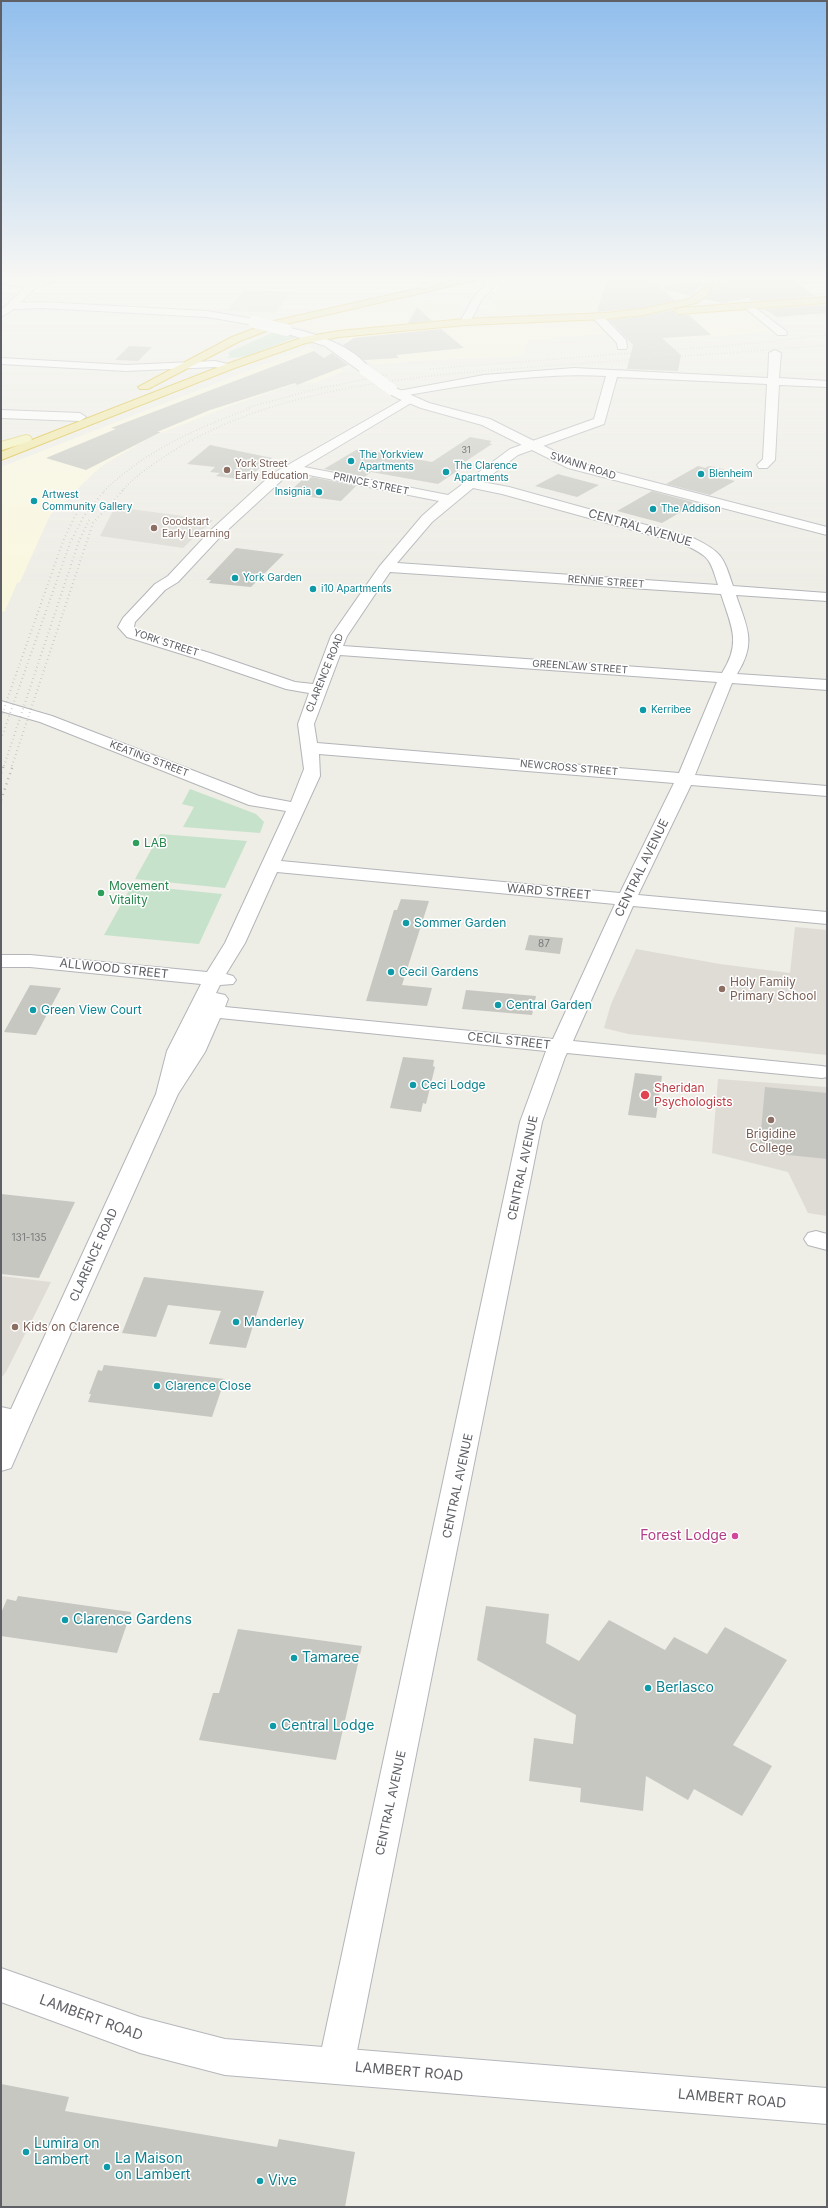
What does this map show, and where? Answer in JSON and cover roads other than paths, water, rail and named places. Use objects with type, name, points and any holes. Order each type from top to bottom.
[{"type":"highway","points":[[1,447],[26,439],[153,383]]},
{"type":"highway","points":[[1,456],[188,383]]},
{"type":"street","name":"SWANN ROAD","points":[[382,383],[407,401],[486,422],[555,458],[585,469],[827,531]]},
{"type":"street","points":[[394,392],[453,383]]},
{"type":"street","name":"CLARENCE ROAD","points":[[1,1461],[10,1419],[167,1094],[194,1052],[205,1010],[219,980],[234,960],[235,943],[271,866],[311,774],[311,748],[306,735],[306,724],[339,636],[357,607],[386,567],[427,519],[450,499],[514,452],[600,421],[599,416],[609,383]]},
{"type":"street","points":[[762,465],[769,460],[773,383]]},
{"type":"street","points":[[810,383],[827,384]]},
{"type":"street","name":"YORK STREET","points":[[318,690],[292,686],[205,656],[191,653],[127,631],[126,627],[128,621],[160,587],[173,579],[216,533],[277,478],[291,468],[407,401]]},
{"type":"street","points":[[1,414],[80,416]]},
{"type":"street","name":"PRINCE STREET","points":[[291,468],[450,499]]},
{"type":"street","name":"CENTRAL AVENUE","points":[[336,2066],[460,1476],[531,1122],[560,1046],[627,899],[685,778],[720,689],[737,662],[742,644],[727,590],[714,557],[706,549],[694,543],[504,490],[472,484]]},
{"type":"street","name":"RENNIE STREET","points":[[386,567],[827,597]]},
{"type":"street","name":"YORK STREET","points":[[173,579],[172,590],[148,618],[147,624],[153,629],[197,646],[205,656]]},
{"type":"street","name":"GREENLAW STREET","points":[[333,650],[827,685]]},
{"type":"street","name":"KEATING STREET","points":[[1,706],[46,719],[255,801],[296,808]]},
{"type":"street","name":"NEWCROSS STREET","points":[[311,748],[827,791]]},
{"type":"street","name":"WARD STREET","points":[[271,866],[827,918]]},
{"type":"street","name":"ALLWOOD STREET","points":[[1,961],[30,961],[219,980]]},
{"type":"street","name":"CECIL STREET","points":[[205,1010],[822,1072]]},
{"type":"street","name":"LAMBERT ROAD","points":[[1,1985],[147,2038],[196,2052],[226,2057],[827,2106]]},
{"type":"railway","points":[[246,408],[316,389],[347,383]]},
{"type":"railway","points":[[123,490],[137,477],[164,457],[210,431],[260,411],[313,396],[377,383]]},
{"type":"railway","points":[[105,490],[120,476],[155,452],[192,432],[252,408]]},
{"type":"railway","points":[[1,739],[70,543],[84,516],[105,490]]},
{"type":"railway","points":[[12,766],[93,523],[123,490]]},
{"type":"railway","points":[[1,717],[63,541],[75,516],[83,505]]},
{"type":"railway","points":[[4,766],[79,541],[90,518]]},
{"type":"railway","points":[[1,773],[4,765]]},
{"type":"railway","points":[[1,800],[13,765]]},
{"type":"place","name":"The Yorkview Apartments","points":[[351,461]]},
{"type":"place","name":"York Street Early Education","points":[[227,470]]},
{"type":"place","name":"The Clarence Apartments","points":[[446,472]]},
{"type":"place","name":"Blenheim","points":[[701,474]]},
{"type":"place","name":"Insignia","points":[[319,492]]},
{"type":"place","name":"Artwest Community Gallery","points":[[34,501]]},
{"type":"place","name":"The Addison","points":[[653,509]]},
{"type":"place","name":"Goodstart Early Learning","points":[[154,528]]},
{"type":"place","name":"York Garden","points":[[235,578]]},
{"type":"place","name":"i10 Apartments","points":[[313,589]]},
{"type":"place","name":"Kerribee","points":[[643,710]]},
{"type":"place","name":"LAB","points":[[136,843]]},
{"type":"place","name":"Movement Vitality","points":[[101,893]]},
{"type":"place","name":"Sommer Garden","points":[[406,923]]},
{"type":"place","name":"Cecil Gardens","points":[[391,972]]},
{"type":"place","name":"Holy Family Primary School","points":[[722,989]]},
{"type":"place","name":"Central Garden","points":[[498,1005]]},
{"type":"place","name":"Green View Court","points":[[33,1010]]},
{"type":"place","name":"Ceci Lodge","points":[[413,1085]]},
{"type":"place","name":"Sheridan Psychologists","points":[[645,1095]]},
{"type":"place","name":"Brigidine College","points":[[771,1120]]},
{"type":"place","name":"Manderley","points":[[236,1322]]},
{"type":"place","name":"Kids on Clarence","points":[[15,1327]]},
{"type":"place","name":"Clarence Close","points":[[157,1386]]},
{"type":"place","name":"Forest Lodge","points":[[735,1536]]},
{"type":"place","name":"Clarence Gardens","points":[[65,1620]]},
{"type":"place","name":"Tamaree","points":[[294,1658]]},
{"type":"place","name":"Berlasco","points":[[648,1688]]},
{"type":"place","name":"Central Lodge","points":[[273,1726]]},
{"type":"place","name":"Lumira on Lambert","points":[[26,2152]]},
{"type":"place","name":"La Maison on Lambert","points":[[107,2167]]},
{"type":"place","name":"Vive","points":[[260,2181]]}]
